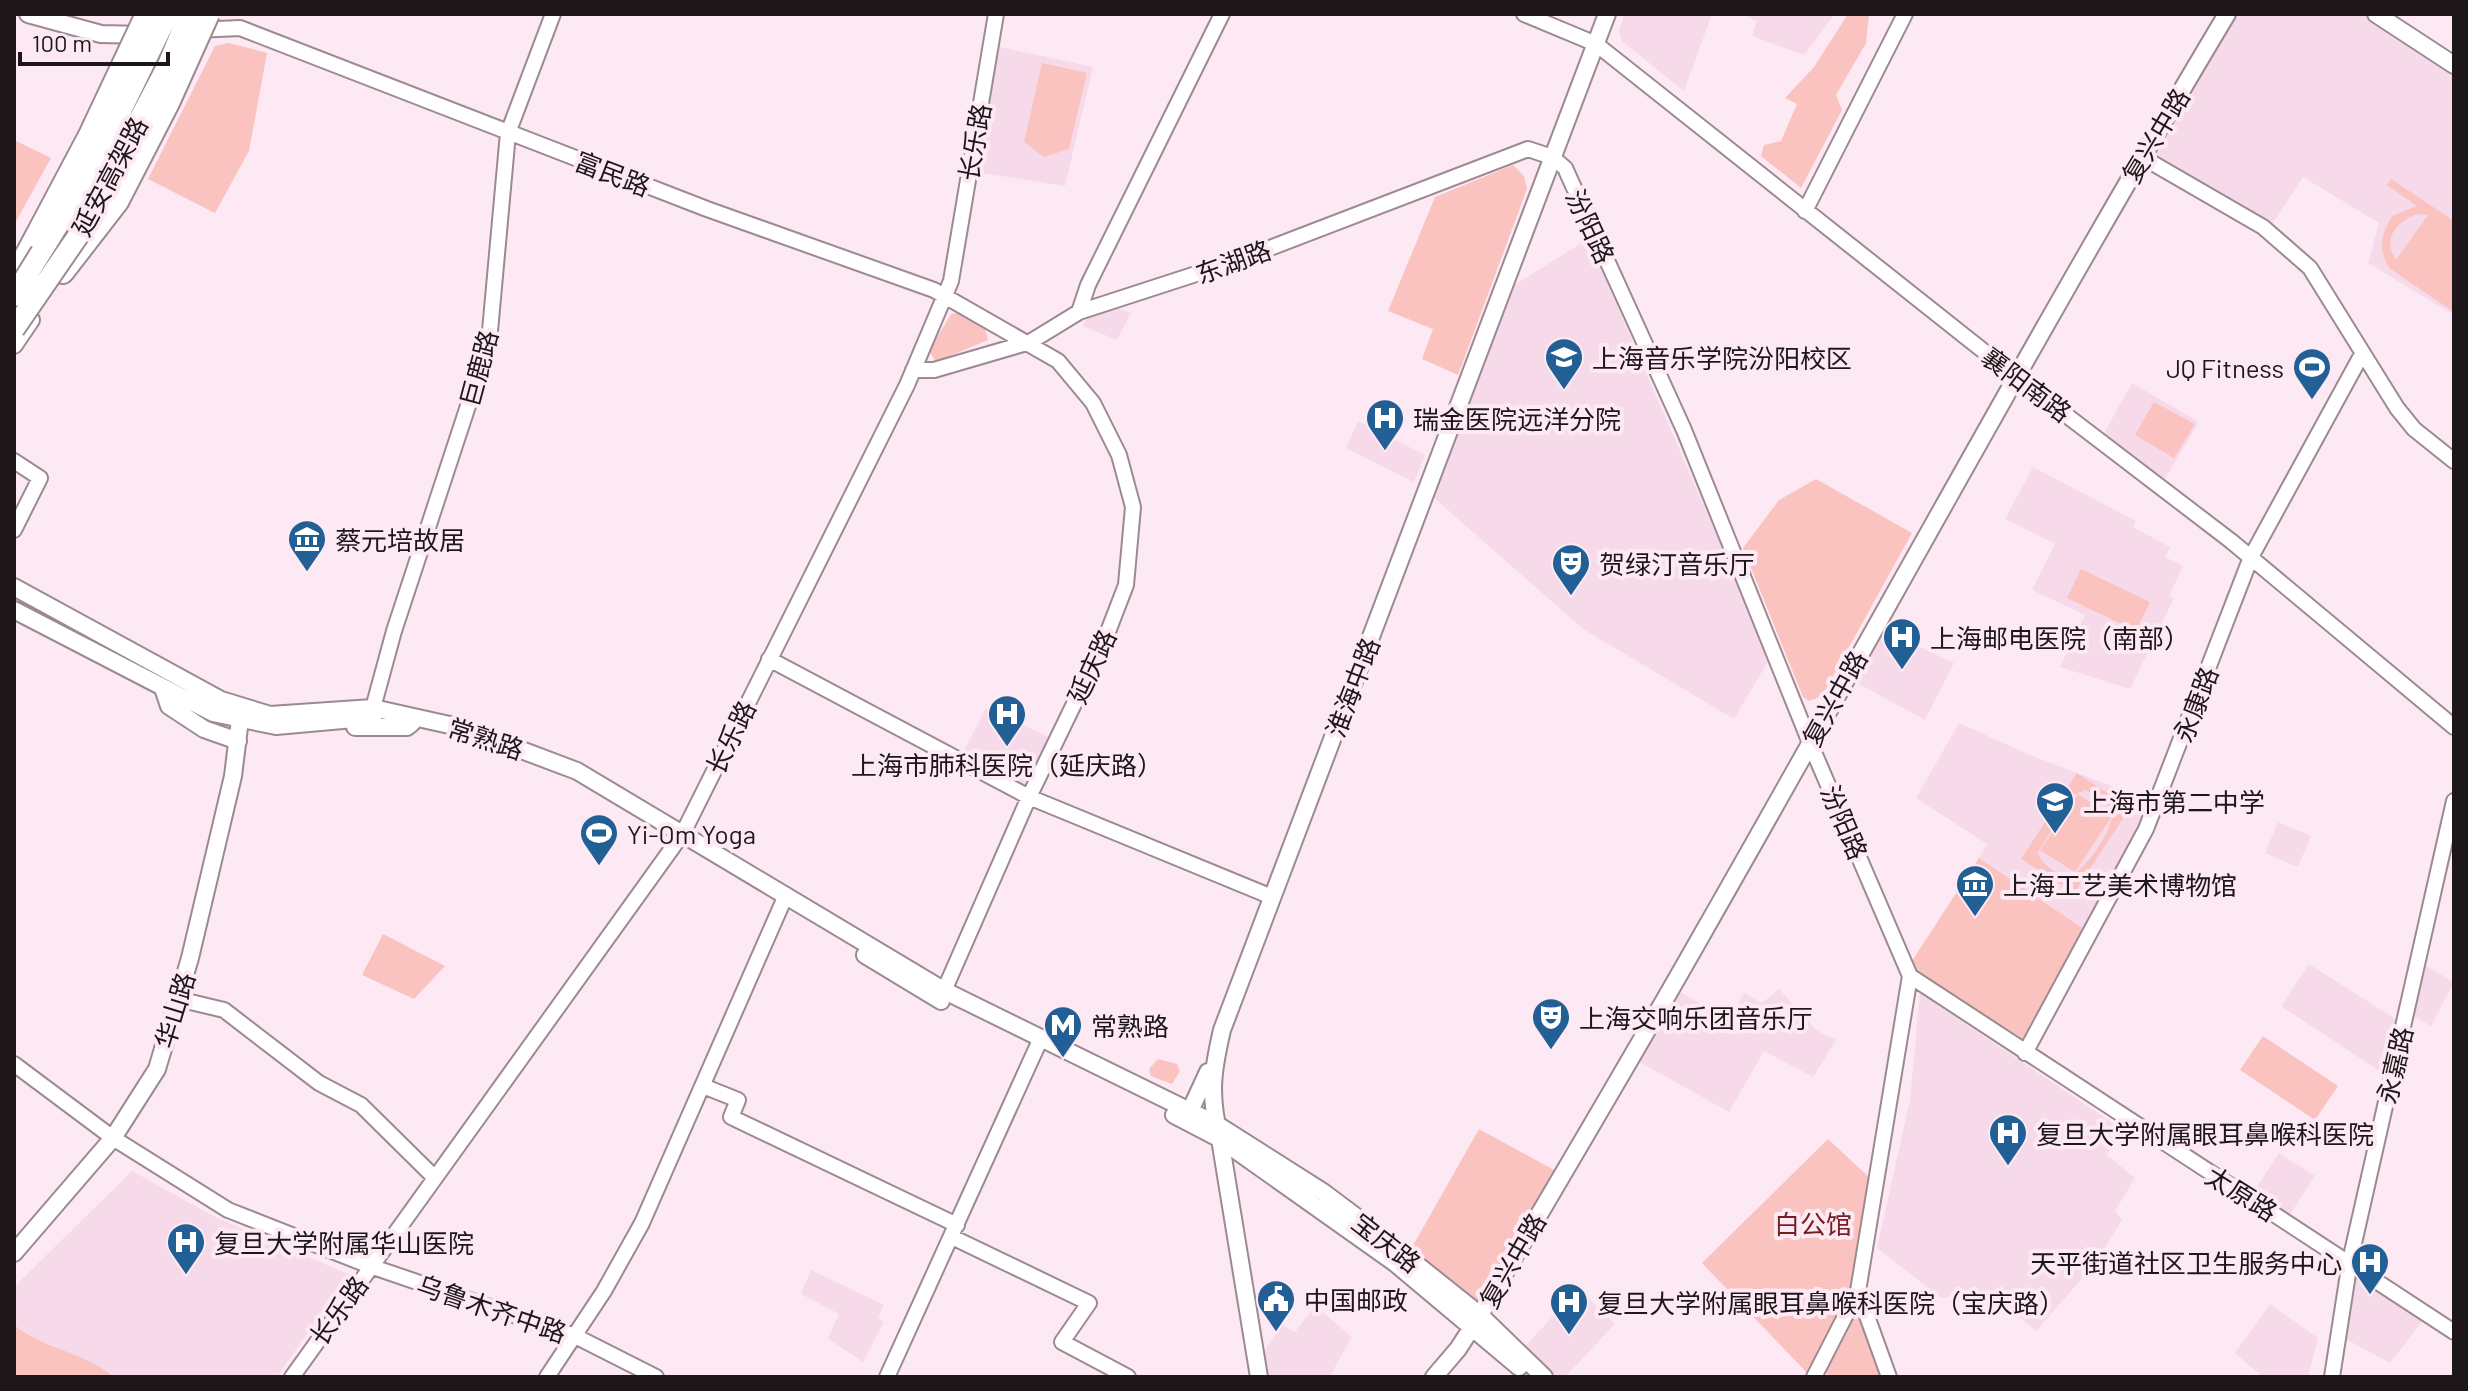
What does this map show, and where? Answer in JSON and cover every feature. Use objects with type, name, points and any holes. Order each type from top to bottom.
[{"type":"highway","points":[[14,276],[89,135],[145,14]]},
{"type":"highway","name":"延安高架路","points":[[14,296],[92,170],[168,14]]},
{"type":"highway","points":[[61,276],[118,202],[210,18]]},
{"type":"highway","name":"延安高架路","points":[[14,329],[80,233],[189,22]]},
{"type":"main road","points":[[28,14],[101,34],[141,35],[189,22]]},
{"type":"main road","points":[[141,35],[145,14]]},
{"type":"main road","points":[[14,276],[25,239],[61,182],[141,35],[156,14]]},
{"type":"main road","points":[[14,345],[61,276],[195,14]]},
{"type":"main road","name":"淮海中路","points":[[1259,1377],[1211,1102],[1216,1052],[1607,14]]},
{"type":"main road","name":"复兴中路","points":[[1434,1377],[1476,1321],[1810,743],[2015,376],[2227,14]]},
{"type":"main road","points":[[2376,14],[2454,65]]},
{"type":"main road","points":[[61,276],[126,208],[210,18]]},
{"type":"main road","points":[[14,587],[241,713]]},
{"type":"main road","points":[[14,610],[213,713],[241,713]]},
{"type":"main road","points":[[163,688],[169,706],[204,729],[238,741]]},
{"type":"main road","name":"常熟路","points":[[241,713],[276,726],[374,713],[463,728],[577,771],[942,996],[1218,1132]]},
{"type":"main road","name":"常熟路","points":[[241,713],[249,730],[278,733],[373,725],[407,727],[412,723]]},
{"type":"main road","name":"华山路","points":[[14,1253],[113,1138],[157,1069],[178,999],[233,776],[241,713]]},
{"type":"main road","name":"常熟路","points":[[374,713],[532,761],[680,836]]},
{"type":"main road","name":"常熟路","points":[[1039,1043],[1190,1111],[1218,1132]]},
{"type":"main road","points":[[1190,1111],[1216,1052]]},
{"type":"main road","name":"宝庆路","points":[[1218,1132],[1323,1192],[1544,1377]]},
{"type":"main road","name":"宝庆路","points":[[1476,1321],[1530,1377]]},
{"type":"street","name":"巨鹿路","points":[[374,713],[394,631],[489,342],[508,133],[553,14]]},
{"type":"street","name":"长乐路","points":[[292,1377],[680,836],[913,370],[951,281],[996,14]]},
{"type":"street","points":[[1079,312],[1088,285],[1222,14]]},
{"type":"street","name":"襄阳南路","points":[[1524,14],[1596,44],[2015,376],[2251,557],[2454,727]]},
{"type":"street","points":[[1805,211],[1905,14]]},
{"type":"street","name":"富民路","points":[[189,22],[210,18],[240,28],[508,133],[945,295],[1030,342]]},
{"type":"street","name":"东湖路","points":[[913,370],[934,370],[1030,342],[1079,312],[1236,261],[1528,149],[1552,157]]},
{"type":"street","name":"汾阳路","points":[[1552,157],[1565,168],[1684,430],[1810,743],[1910,976]]},
{"type":"street","points":[[2142,157],[2263,227],[2317,275],[2362,354],[2414,429],[2454,461]]},
{"type":"street","name":"延庆路","points":[[942,996],[1029,797],[1104,642],[1126,585],[1133,507],[1119,455],[1093,403],[1058,361],[1030,342]]},
{"type":"street","name":"永康路","points":[[2025,1053],[2146,829],[2251,557],[2362,354]]},
{"type":"street","points":[[14,461],[40,478],[14,530]]},
{"type":"street","points":[[769,659],[1029,797],[1272,897]]},
{"type":"street","name":"永嘉路","points":[[2332,1377],[2350,1261],[2454,801]]},
{"type":"street","points":[[547,1377],[642,1223],[785,899]]},
{"type":"street","points":[[1814,1377],[1858,1291],[1910,976]]},
{"type":"street","name":"太原路","points":[[1910,976],[2350,1261],[2454,1332]]},
{"type":"street","points":[[178,999],[224,1010],[319,1083],[361,1105],[434,1177]]},
{"type":"street","points":[[887,1377],[1039,1043]]},
{"type":"street","name":"乌鲁木齐中路","points":[[14,1064],[113,1138],[206,1199],[370,1266],[575,1336],[656,1377]]},
{"type":"street","points":[[703,1086],[738,1100],[731,1117],[1089,1303],[1062,1342],[1128,1377]]},
{"type":"street","points":[[1858,1291],[1889,1377]]},
{"type":"shaded area","points":[[1624,14],[1712,14],[1684,91],[1622,41],[1619,31]]},
{"type":"shaded area","points":[[1742,14],[1835,14],[1804,55],[1752,36],[1757,21]]},
{"type":"shaded area","points":[[2238,14],[2365,14],[2454,72],[2454,315],[2368,263],[2379,223],[2303,177],[2271,226],[2151,156]]},
{"type":"shaded area","points":[[999,47],[1093,67],[1065,186],[976,172]]},
{"type":"shaded area","name":"上海音乐学院汾阳校区","points":[[1588,239],[1770,658],[1734,719],[1583,629],[1432,496],[1513,286]]},
{"type":"shaded area","points":[[1112,306],[1131,313],[1117,340],[1083,326],[1090,311]]},
{"type":"shaded area","points":[[2132,383],[2199,422],[2163,482],[2103,435]]},
{"type":"shaded area","name":"瑞金医院远洋分院","points":[[1358,421],[1425,455],[1414,482],[1346,448]]},
{"type":"shaded area","points":[[2033,467],[2136,521],[2133,527],[2170,547],[2165,557],[2183,566],[2169,596],[2174,598],[2130,689],[2060,667],[2085,615],[2032,590],[2055,544],[2005,519]]},
{"type":"shaded area","name":"上海邮电医院（南部）","points":[[1878,627],[1954,663],[1925,720],[1850,679]]},
{"type":"shaded area","name":"上海市肺科医院（延庆路）","points":[[986,708],[1053,739],[1027,793],[961,757]]},
{"type":"shaded area","name":"上海市第二中学","points":[[1959,723],[2030,755],[2151,801],[2085,930],[1979,858],[1987,844],[1916,798]]},
{"type":"shaded area","points":[[2278,822],[2311,836],[2298,867],[2265,853]]},
{"type":"shaded area","points":[[2309,964],[2400,1022],[2387,1076],[2281,1006]]},
{"type":"shaded area","points":[[2426,966],[2454,982],[2431,1026],[2413,1016]]},
{"type":"shaded area","points":[[1779,989],[1816,1030],[1836,1040],[1813,1077],[1764,1051],[1729,1112],[1638,1061],[1678,991],[1730,1019],[1744,993],[1762,1003]]},
{"type":"shaded area","name":"复旦大学附属眼耳鼻喉科医院","points":[[1920,993],[2123,1130],[2107,1155],[2135,1178],[2115,1211],[2122,1220],[2095,1264],[2036,1331],[1987,1291],[1941,1298],[1877,1248],[1910,1100]]},
{"type":"shaded area","points":[[2279,1153],[2315,1176],[2289,1216],[2253,1193]]},
{"type":"shaded area","name":"复旦大学附属华山医院","points":[[132,1171],[213,1216],[348,1274],[277,1377],[14,1377],[14,1287]]},
{"type":"shaded area","points":[[811,1270],[884,1305],[878,1318],[884,1322],[863,1362],[828,1339],[839,1314],[801,1294]]},
{"type":"shaded area","name":"天平街道社区卫生服务中心","points":[[2354,1272],[2424,1319],[2390,1363],[2344,1338]]},
{"type":"shaded area","name":"复旦大学附属眼耳鼻喉科医院（宝庆路）","points":[[1579,1289],[1615,1324],[1565,1377],[1555,1377],[1524,1347]]},
{"type":"shaded area","points":[[2270,1304],[2318,1338],[2308,1377],[2263,1377],[2235,1353]]},
{"type":"shaded area","points":[[1315,1306],[1352,1337],[1331,1374],[1334,1377],[1265,1377],[1262,1354],[1283,1325],[1295,1332]]},
{"type":"green space","points":[[1848,14],[1869,14],[1866,43],[1836,95],[1842,110],[1801,188],[1761,156],[1764,145],[1781,141],[1797,104],[1785,98],[1814,67]]},
{"type":"green space","points":[[229,43],[267,53],[249,151],[215,213],[148,179],[215,46]]},
{"type":"green space","points":[[1042,63],[1087,73],[1069,149],[1044,157],[1024,142]]},
{"type":"green space","points":[[14,140],[51,158],[14,225]]},
{"type":"green space","points":[[1513,165],[1524,176],[1527,189],[1458,375],[1422,359],[1433,329],[1388,311],[1435,197]]},
{"type":"green space","points":[[2391,179],[2454,221],[2454,312],[2389,268],[2382,248],[2385,229],[2392,216],[2417,206],[2387,185]],"holes":[[[2428,215],[2396,260],[2390,245],[2393,232],[2409,217]]]},
{"type":"green space","points":[[958,313],[985,329],[988,340],[936,362],[929,351],[951,314]]},
{"type":"green space","points":[[2154,402],[2195,424],[2174,458],[2135,435]]},
{"type":"green space","points":[[1816,479],[1912,533],[1822,696],[1809,701],[1803,697],[1743,548],[1779,500]]},
{"type":"green space","points":[[2081,569],[2150,602],[2136,631],[2067,598]]},
{"type":"green space","points":[[2077,773],[2130,808],[2074,893],[2021,859]],"holes":[[[2086,790],[2112,808],[2110,826],[2105,836],[2092,856],[2076,872],[2069,877],[2064,876],[2042,861],[2038,852],[2073,795]]]},
{"type":"green space","points":[[2078,794],[2112,816],[2075,872],[2040,850]]},
{"type":"green space","points":[[1979,858],[2085,930],[2022,1046],[1913,972],[1910,964]]},
{"type":"green space","points":[[383,934],[445,966],[414,999],[362,975]]},
{"type":"green space","points":[[2263,1036],[2338,1086],[2315,1120],[2240,1070]]},
{"type":"green space","points":[[1158,1059],[1177,1064],[1180,1071],[1172,1084],[1151,1076],[1149,1069]]},
{"type":"green space","points":[[1479,1129],[1556,1171],[1477,1306],[1411,1249]]},
{"type":"green space","name":"白公馆","points":[[1828,1139],[1871,1179],[1850,1293],[1809,1375],[1702,1263]]},
{"type":"green space","points":[[1855,1307],[1882,1377],[1835,1377],[1821,1372]]},
{"type":"green space","points":[[14,1325],[37,1340],[89,1361],[114,1377],[14,1377]]},
{"type":"place","name":"上海音乐学院汾阳校区","points":[[1564,391]]},
{"type":"place","name":"JQ Fitness","points":[[2312,401]]},
{"type":"place","name":"瑞金医院远洋分院","points":[[1385,452]]},
{"type":"place","name":"蔡元培故居","points":[[307,573]]},
{"type":"place","name":"贺绿汀音乐厅","points":[[1571,597]]},
{"type":"place","name":"上海邮电医院（南部）","points":[[1902,671]]},
{"type":"place","name":"上海市肺科医院（延庆路）","points":[[1007,748]]},
{"type":"place","name":"上海市第二中学","points":[[2055,835]]},
{"type":"place","name":"Yi-Om Yoga","points":[[599,867]]},
{"type":"place","name":"上海工艺美术博物馆","points":[[1975,918]]},
{"type":"place","name":"上海交响乐团音乐厅","points":[[1551,1051]]},
{"type":"place","name":"常熟路","points":[[1063,1059]]},
{"type":"place","name":"复旦大学附属眼耳鼻喉科医院","points":[[2008,1167]]},
{"type":"place","name":"复旦大学附属华山医院","points":[[186,1276]]},
{"type":"place","name":"天平街道社区卫生服务中心","points":[[2370,1296]]},
{"type":"place","name":"中国邮政","points":[[1276,1333]]},
{"type":"place","name":"复旦大学附属眼耳鼻喉科医院（宝庆路）","points":[[1569,1336]]}]
